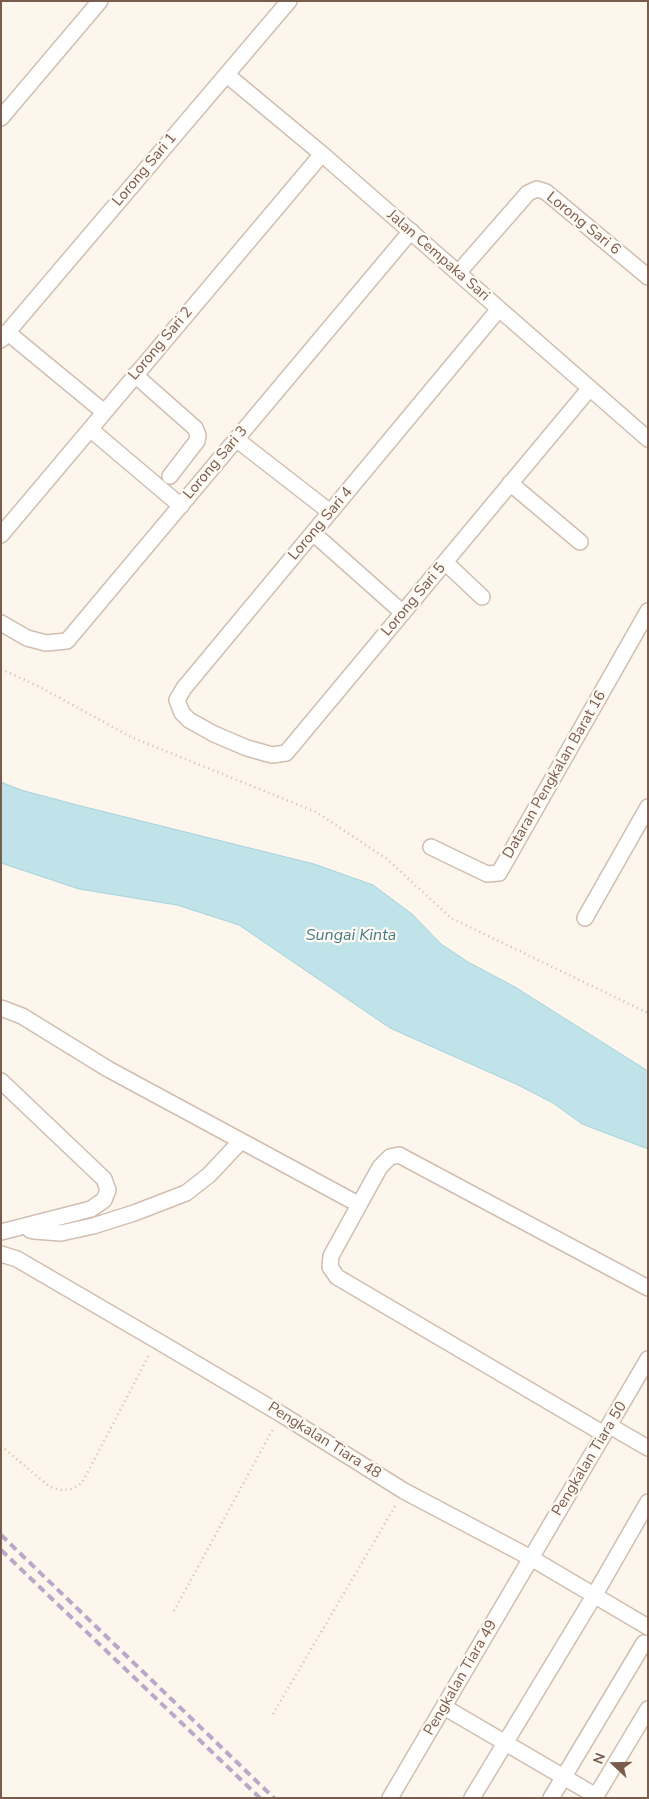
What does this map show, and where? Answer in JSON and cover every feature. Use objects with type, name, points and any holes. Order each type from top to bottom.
[{"type":"street","points":[[1,118],[100,1]]},
{"type":"street","name":"Lorong Sari 1","points":[[4,336],[289,1]]},
{"type":"street","name":"Jalan Cempaka Sari","points":[[227,75],[322,154],[648,439]]},
{"type":"street","name":"Lorong Sari 2","points":[[1,535],[322,154]]},
{"type":"street","name":"Lorong Sari 6","points":[[458,273],[528,193],[537,189],[546,192],[648,277]]},
{"type":"street","name":"Lorong Sari 3","points":[[1,623],[27,638],[46,643],[67,640],[411,231]]},
{"type":"street","name":"Lorong Sari 4","points":[[214,734],[182,713],[178,700],[184,688],[499,309]]},
{"type":"street","points":[[4,336],[104,412]]},
{"type":"street","points":[[135,375],[195,428],[198,435],[197,441],[170,476]]},
{"type":"street","name":"Lorong Sari 5","points":[[214,734],[247,748],[272,755],[286,753],[590,388]]},
{"type":"street","points":[[90,429],[181,506]]},
{"type":"street","points":[[236,439],[330,512]]},
{"type":"street","points":[[510,483],[580,542]]},
{"type":"street","points":[[313,533],[403,613]]},
{"type":"street","points":[[445,562],[482,598]]},
{"type":"street","name":"Dataran Pengkalan Barat 16","points":[[432,847],[487,874],[499,873],[648,611]]},
{"type":"street","points":[[585,918],[648,807]]},
{"type":"street","points":[[1,1008],[22,1016],[108,1069],[240,1142],[358,1204]]},
{"type":"street","points":[[1,1081],[104,1180],[108,1190],[104,1200],[91,1209],[1,1232]]},
{"type":"street","points":[[28,1226],[30,1230],[34,1231],[61,1233],[93,1226],[134,1213],[186,1192],[209,1175],[240,1142]]},
{"type":"street","points":[[648,1288],[399,1155],[390,1156],[380,1167],[330,1256],[330,1267],[337,1277],[607,1430],[648,1448]]},
{"type":"street","name":"Pengkalan Tiara 48","points":[[1,1254],[17,1260],[156,1340],[281,1414],[404,1491],[531,1558],[648,1627]]},
{"type":"street","name":"Pengkalan Tiara 50","points":[[531,1558],[648,1360]]},
{"type":"street","points":[[472,1798],[594,1596],[648,1502]]},
{"type":"street","name":"Pengkalan Tiara 49","points":[[390,1798],[531,1558]]},
{"type":"street","points":[[551,1798],[644,1643]]},
{"type":"street","points":[[444,1707],[596,1796],[648,1709]]},
{"type":"path","points":[[1,669],[38,686],[131,737],[316,812],[387,859],[451,918],[648,1013]]},
{"type":"path","points":[[1,1446],[50,1487],[61,1490],[72,1489],[82,1483],[156,1340]]},
{"type":"path","points":[[174,1611],[281,1414]]},
{"type":"path","points":[[273,1714],[404,1491]]},
{"type":"water","name":"Sungai Kinta","points":[[1,782],[21,790],[77,805],[314,864],[373,885],[412,914],[441,944],[468,962],[515,987],[648,1071],[648,1149],[582,1124],[553,1103],[518,1085],[390,1028],[239,925],[177,905],[79,889],[1,863]]},
{"type":"railway","points":[[1,1535],[274,1798]]},
{"type":"railway","points":[[1,1550],[260,1798]]}]
